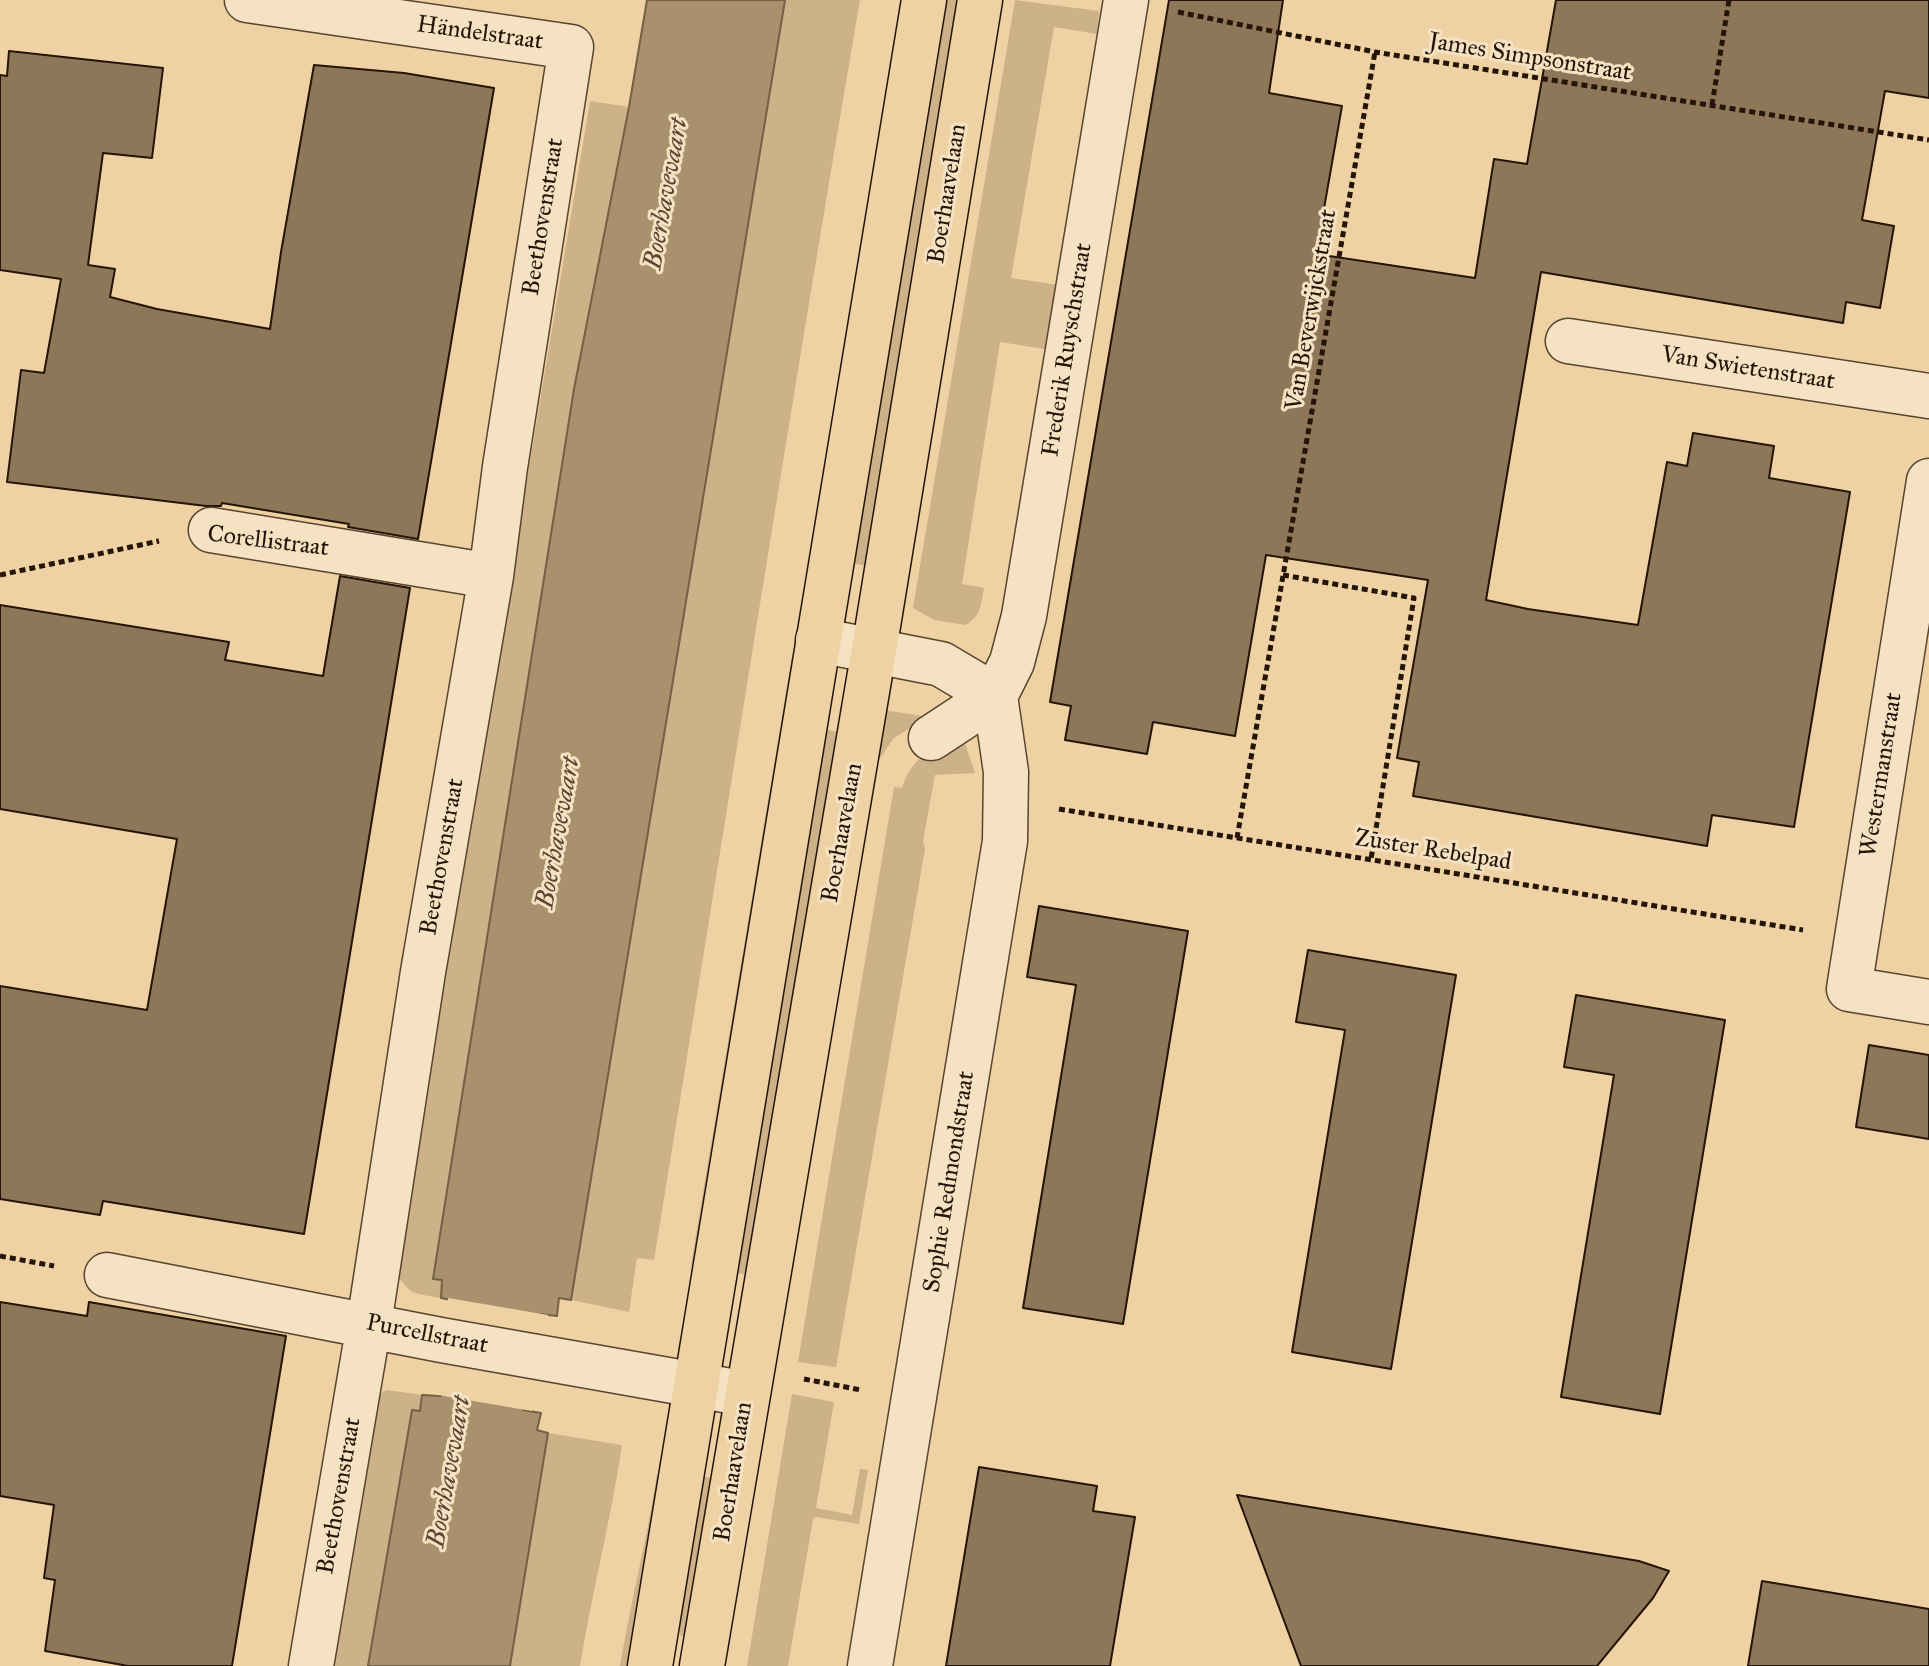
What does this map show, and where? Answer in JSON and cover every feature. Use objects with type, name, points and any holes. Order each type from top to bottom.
[{"type":"main road","points":[[650,1666],[924,0]]},
{"type":"main road","name":"Boerhaavelaan","points":[[702,1666],[874,650],[980,0]]},
{"type":"street","name":"Händelstraat","points":[[247,0],[571,47]]},
{"type":"street","name":"Frederik Ruyschstraat","points":[[995,696],[1012,662],[1024,616],[1126,1]]},
{"type":"street","name":"Beethovenstraat","points":[[311,1666],[369,1324],[423,972],[491,576],[505,467],[571,47]]},
{"type":"street","name":"Van Swietenstraat","points":[[1568,341],[1929,396]]},
{"type":"street","name":"Westermanstraat","points":[[1929,481],[1849,989],[1929,1002]]},
{"type":"street","name":"Corellistraat","points":[[211,530],[491,576]]},
{"type":"street","points":[[818,640],[941,664],[995,696],[931,738]]},
{"type":"street","name":"Sophie Redmondstraat","points":[[870,1666],[1005,841],[1006,772],[995,696]]},
{"type":"street","name":"Purcellstraat","points":[[107,1275],[441,1340],[747,1394]]},
{"type":"path","points":[[1712,105],[1729,0]]},
{"type":"path","name":"James Simpsonstraat","points":[[1126,1],[1375,52],[1929,140]]},
{"type":"path","name":"Van Beverwijckstraat","points":[[1237,838],[1375,52]]},
{"type":"path","name":"Corellistraat","points":[[0,575],[211,530]]},
{"type":"path","points":[[1283,575],[1414,598],[1371,859]]},
{"type":"path","name":"Zuster Rebelpad","points":[[1005,800],[1855,939]]},
{"type":"path","points":[[798,1378],[914,1400]]},
{"type":"shaded area","points":[[785,0],[860,0],[654,1260],[637,1258],[629,1312],[571,1300]]},
{"type":"shaded area","points":[[939,0],[966,0],[866,566],[852,563]]},
{"type":"shaded area","points":[[1015,0],[1099,11],[1097,34],[1054,27],[1011,278],[1066,286],[1054,345],[1044,349],[1000,342],[962,584],[984,588],[977,614],[966,625],[934,620],[913,608]]},
{"type":"shaded area","points":[[590,101],[629,107],[574,389],[433,1278],[442,1279],[441,1298],[414,1292],[395,1272]]},
{"type":"shaded area","points":[[795,655],[699,1267],[691,1265],[792,656]]},
{"type":"shaded area","points":[[877,709],[928,717],[894,738],[876,764]]},
{"type":"shaded area","points":[[822,729],[839,732],[754,1276],[728,1271]]},
{"type":"shaded area","points":[[964,741],[975,773],[935,775],[836,1367],[798,1362],[894,787],[902,788],[911,768],[925,755],[942,746]]},
{"type":"shaded area","points":[[387,1390],[422,1395],[420,1411],[412,1410],[368,1666],[326,1666],[378,1395]]},
{"type":"shaded area","points":[[792,1394],[834,1402],[816,1508],[852,1515],[860,1469],[868,1470],[859,1524],[813,1519],[788,1666],[747,1666]]},
{"type":"shaded area","points":[[548,1433],[622,1445],[618,1473],[580,1666],[510,1666]]},
{"type":"shaded area","points":[[657,1474],[662,1474],[650,1561],[636,1612],[627,1666],[620,1666],[649,1522]]},
{"type":"shaded area","points":[[699,1476],[713,1478],[692,1636],[684,1637],[680,1635],[679,1564]]},
{"type":"water","name":"Boerhavevaart","points":[[647,0],[785,0],[571,1300],[559,1298],[557,1316],[540,1314],[523,1410],[541,1413],[537,1430],[548,1433],[510,1666],[368,1666],[412,1410],[420,1411],[422,1395],[441,1396],[457,1301],[441,1298],[442,1280],[433,1279],[574,389]]},
{"type":"pier","points":[[448,1298],[548,1315],[547,1319],[543,1318],[527,1406],[533,1407],[532,1411],[432,1394],[437,1392],[453,1303],[448,1303]]},
{"type":"building","points":[[1169,0],[1283,0],[1269,93],[1342,106],[1316,254],[1475,278],[1494,159],[1527,164],[1556,0],[1929,0],[1929,98],[1885,91],[1862,220],[1894,226],[1880,308],[1846,302],[1843,323],[1541,272],[1486,600],[1638,625],[1667,462],[1687,466],[1693,433],[1774,446],[1769,478],[1850,492],[1794,827],[1712,815],[1707,846],[1413,796],[1419,762],[1397,758],[1428,580],[1266,555],[1235,736],[1153,722],[1147,754],[1065,740],[1071,706],[1050,702]]},
{"type":"building","points":[[9,51],[163,68],[152,158],[103,153],[88,265],[115,269],[110,297],[157,309],[270,329],[314,65],[404,73],[494,88],[418,539],[222,503],[221,506],[206,506],[7,482],[21,370],[44,373],[61,279],[0,270],[0,75],[7,76]]},
{"type":"building","points":[[340,576],[410,588],[304,1234],[103,1201],[100,1215],[0,1199],[0,986],[147,1010],[177,839],[0,809],[0,605],[229,642],[225,660],[323,676]]},
{"type":"building","points":[[1039,906],[1188,931],[1123,1324],[1023,1308],[1076,985],[1027,977]]},
{"type":"building","points":[[1308,950],[1456,975],[1391,1369],[1292,1352],[1345,1030],[1296,1022]]},
{"type":"building","points":[[1576,995],[1725,1020],[1660,1414],[1561,1397],[1614,1075],[1564,1067]]},
{"type":"building","points":[[1869,1045],[1929,1055],[1929,1139],[1856,1127]]},
{"type":"building","points":[[0,1302],[87,1316],[89,1302],[286,1336],[232,1666],[128,1666],[45,1651],[55,1580],[44,1578],[54,1505],[0,1496]]},
{"type":"building","points":[[979,1467],[1097,1486],[1093,1511],[1135,1517],[1110,1666],[946,1666]]},
{"type":"building","points":[[1237,1495],[1639,1561],[1669,1571],[1653,1598],[1597,1666],[1301,1666]]},
{"type":"building","points":[[1762,1581],[1929,1609],[1929,1666],[1748,1666]]}]
